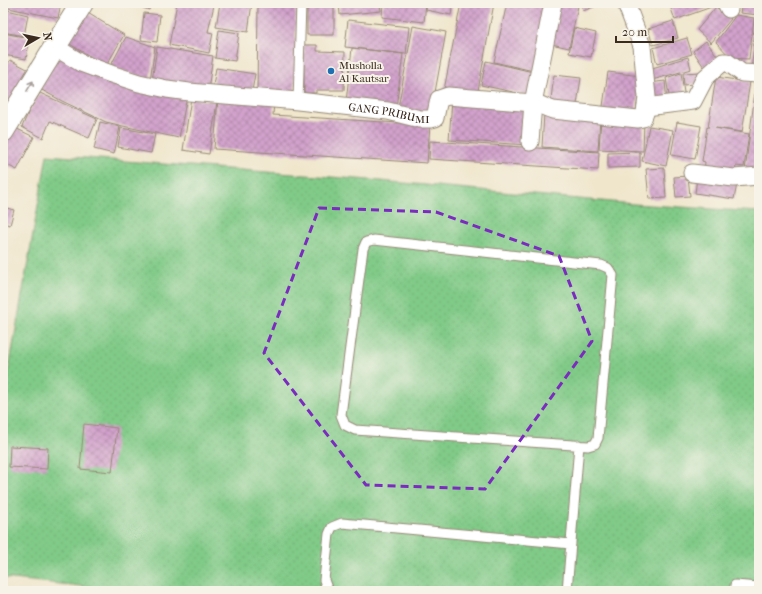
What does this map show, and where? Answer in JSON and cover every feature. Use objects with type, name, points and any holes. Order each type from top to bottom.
[{"type":"street","points":[[3,131],[9,107],[55,47],[82,3]]},
{"type":"street","points":[[530,142],[533,103],[553,3]]},
{"type":"street","points":[[626,3],[642,46],[647,98],[646,107],[692,101],[705,78],[723,62],[727,62],[742,72],[759,74]]},
{"type":"street","name":"GANG PRIBUMI","points":[[55,47],[81,63],[139,83],[167,89],[388,111],[420,119],[435,118],[439,99],[444,96],[533,103],[540,104],[546,108],[554,110],[638,119],[643,118],[646,113],[646,107]]},
{"type":"street","points":[[692,173],[734,178],[759,176]]},
{"type":"lane","points":[[298,101],[301,3]]},
{"type":"lane","points":[[374,240],[601,265],[608,268],[613,274],[598,438],[594,444],[588,446],[579,445],[355,430],[345,425],[341,415],[363,249],[366,242],[374,240]]},
{"type":"lane","points":[[567,591],[579,445]]},
{"type":"lane","points":[[328,591],[324,580],[329,534],[332,527],[342,523],[571,544]]},
{"type":"lane","points":[[735,591],[735,585],[759,587]]},
{"type":"highlighted area","points":[[319,208],[436,212],[559,256],[592,341],[485,489],[366,485],[264,353]]},
{"type":"green space","points":[[47,155],[370,180],[634,204],[759,212],[759,591],[128,591],[3,578],[3,402]]},
{"type":"building","points":[[3,3],[61,3],[58,18],[3,7]]},
{"type":"building","points":[[130,3],[151,3],[149,10]]},
{"type":"building","points":[[177,3],[204,3],[214,5],[208,32],[213,33],[209,53],[169,45]]},
{"type":"building","points":[[220,3],[252,3],[248,32],[216,27]]},
{"type":"building","points":[[258,3],[296,3],[295,98],[257,97]]},
{"type":"building","points":[[307,3],[334,3],[334,35],[307,35]]},
{"type":"building","points":[[339,3],[380,3],[381,11],[340,15]]},
{"type":"building","points":[[383,3],[426,3],[424,22],[382,17]]},
{"type":"building","points":[[427,3],[453,3],[451,15],[426,10]]},
{"type":"building","points":[[461,3],[494,3],[477,96],[444,90]]},
{"type":"building","points":[[507,3],[552,3],[538,72],[494,62]]},
{"type":"building","points":[[555,3],[575,3],[578,6],[569,48],[547,43]]},
{"type":"building","points":[[581,3],[604,3],[583,11]]},
{"type":"building","points":[[669,3],[716,3],[717,5],[675,20]]},
{"type":"building","points":[[742,3],[759,3],[759,15],[740,13]]},
{"type":"building","points":[[716,7],[731,19],[711,43],[697,30]]},
{"type":"building","points":[[3,9],[28,15],[24,36],[3,32]]},
{"type":"building","points":[[86,12],[124,35],[106,66],[68,43]]},
{"type":"building","points":[[144,13],[160,15],[157,42],[141,40]]},
{"type":"building","points":[[736,15],[754,18],[749,59],[731,58],[716,42]]},
{"type":"building","points":[[757,16],[759,16],[759,47],[753,46]]},
{"type":"building","points":[[348,20],[409,27],[406,54],[345,47]]},
{"type":"building","points":[[673,21],[678,38],[653,45],[648,29]]},
{"type":"building","points":[[413,26],[446,32],[431,114],[398,108]]},
{"type":"building","points":[[574,28],[596,33],[591,57],[569,53]]},
{"type":"building","points":[[219,30],[239,33],[235,61],[215,58]]},
{"type":"building","points":[[3,33],[30,38],[26,59],[3,55]]},
{"type":"building","points":[[126,37],[155,47],[150,80],[110,67]]},
{"type":"building","points":[[687,38],[692,54],[657,64],[653,48]]},
{"type":"building","points":[[706,41],[718,57],[704,67],[693,51]]},
{"type":"building","name":"Musholla Al Kautsar","points":[[304,45],[317,45],[317,51],[345,52],[344,90],[316,90],[316,93],[304,93]]},
{"type":"building","points":[[157,47],[213,56],[208,90],[152,81]]},
{"type":"building","points":[[754,47],[759,48],[759,70],[751,70]]},
{"type":"building","points":[[352,48],[403,54],[396,108],[346,102]]},
{"type":"building","points":[[58,55],[187,96],[179,138],[106,122],[40,89]]},
{"type":"building","points":[[688,57],[691,69],[652,80],[649,69]]},
{"type":"building","points":[[10,60],[29,70],[11,106],[3,102],[3,73]]},
{"type":"building","points":[[486,61],[537,73],[531,96],[481,85]]},
{"type":"building","points":[[216,68],[255,74],[251,97],[212,91]]},
{"type":"building","points":[[608,72],[641,76],[635,118],[602,113]]},
{"type":"building","points":[[700,72],[701,83],[684,85],[683,73]]},
{"type":"building","points":[[681,73],[685,99],[670,101],[666,78]]},
{"type":"building","points":[[554,75],[581,78],[576,111],[550,107]]},
{"type":"building","points":[[716,77],[750,82],[742,132],[715,128],[749,134],[744,167],[736,166],[734,176],[704,171],[705,162],[702,161]]},
{"type":"building","points":[[757,77],[759,77],[759,169],[745,171]]},
{"type":"building","points":[[665,81],[667,103],[652,105],[649,83]]},
{"type":"building","points":[[40,93],[97,119],[89,138],[50,121],[43,138],[22,127],[29,111]]},
{"type":"building","points":[[218,97],[274,101],[273,115],[430,125],[427,163],[214,149]]},
{"type":"building","points":[[191,98],[217,102],[209,154],[183,150]]},
{"type":"building","points":[[452,100],[532,106],[528,145],[449,140]]},
{"type":"building","points":[[544,113],[600,117],[598,151],[542,147]]},
{"type":"building","points":[[601,118],[644,121],[643,151],[599,149]]},
{"type":"building","points":[[100,122],[120,127],[114,154],[94,149]]},
{"type":"building","points":[[677,122],[701,126],[695,159],[671,155]]},
{"type":"building","points":[[649,126],[673,130],[666,166],[642,161]]},
{"type":"building","points":[[13,127],[34,137],[17,170],[3,163],[3,147]]},
{"type":"building","points":[[121,128],[155,134],[151,153],[118,147]]},
{"type":"building","points":[[430,141],[599,152],[598,170],[429,159]]},
{"type":"building","points":[[640,152],[640,167],[608,168],[608,153]]},
{"type":"building","points":[[664,168],[666,198],[649,199],[646,169]]},
{"type":"building","points":[[688,176],[690,196],[676,197],[674,177]]},
{"type":"building","points":[[697,178],[737,184],[734,199],[695,193]]},
{"type":"building","points":[[3,207],[14,210],[10,225],[3,223]]},
{"type":"building","points":[[84,424],[117,428],[112,472],[80,469]]},
{"type":"building","points":[[10,446],[48,448],[47,469],[9,467]]},
{"type":"place","name":"Musholla Al Kautsar","points":[[331,71]]}]
